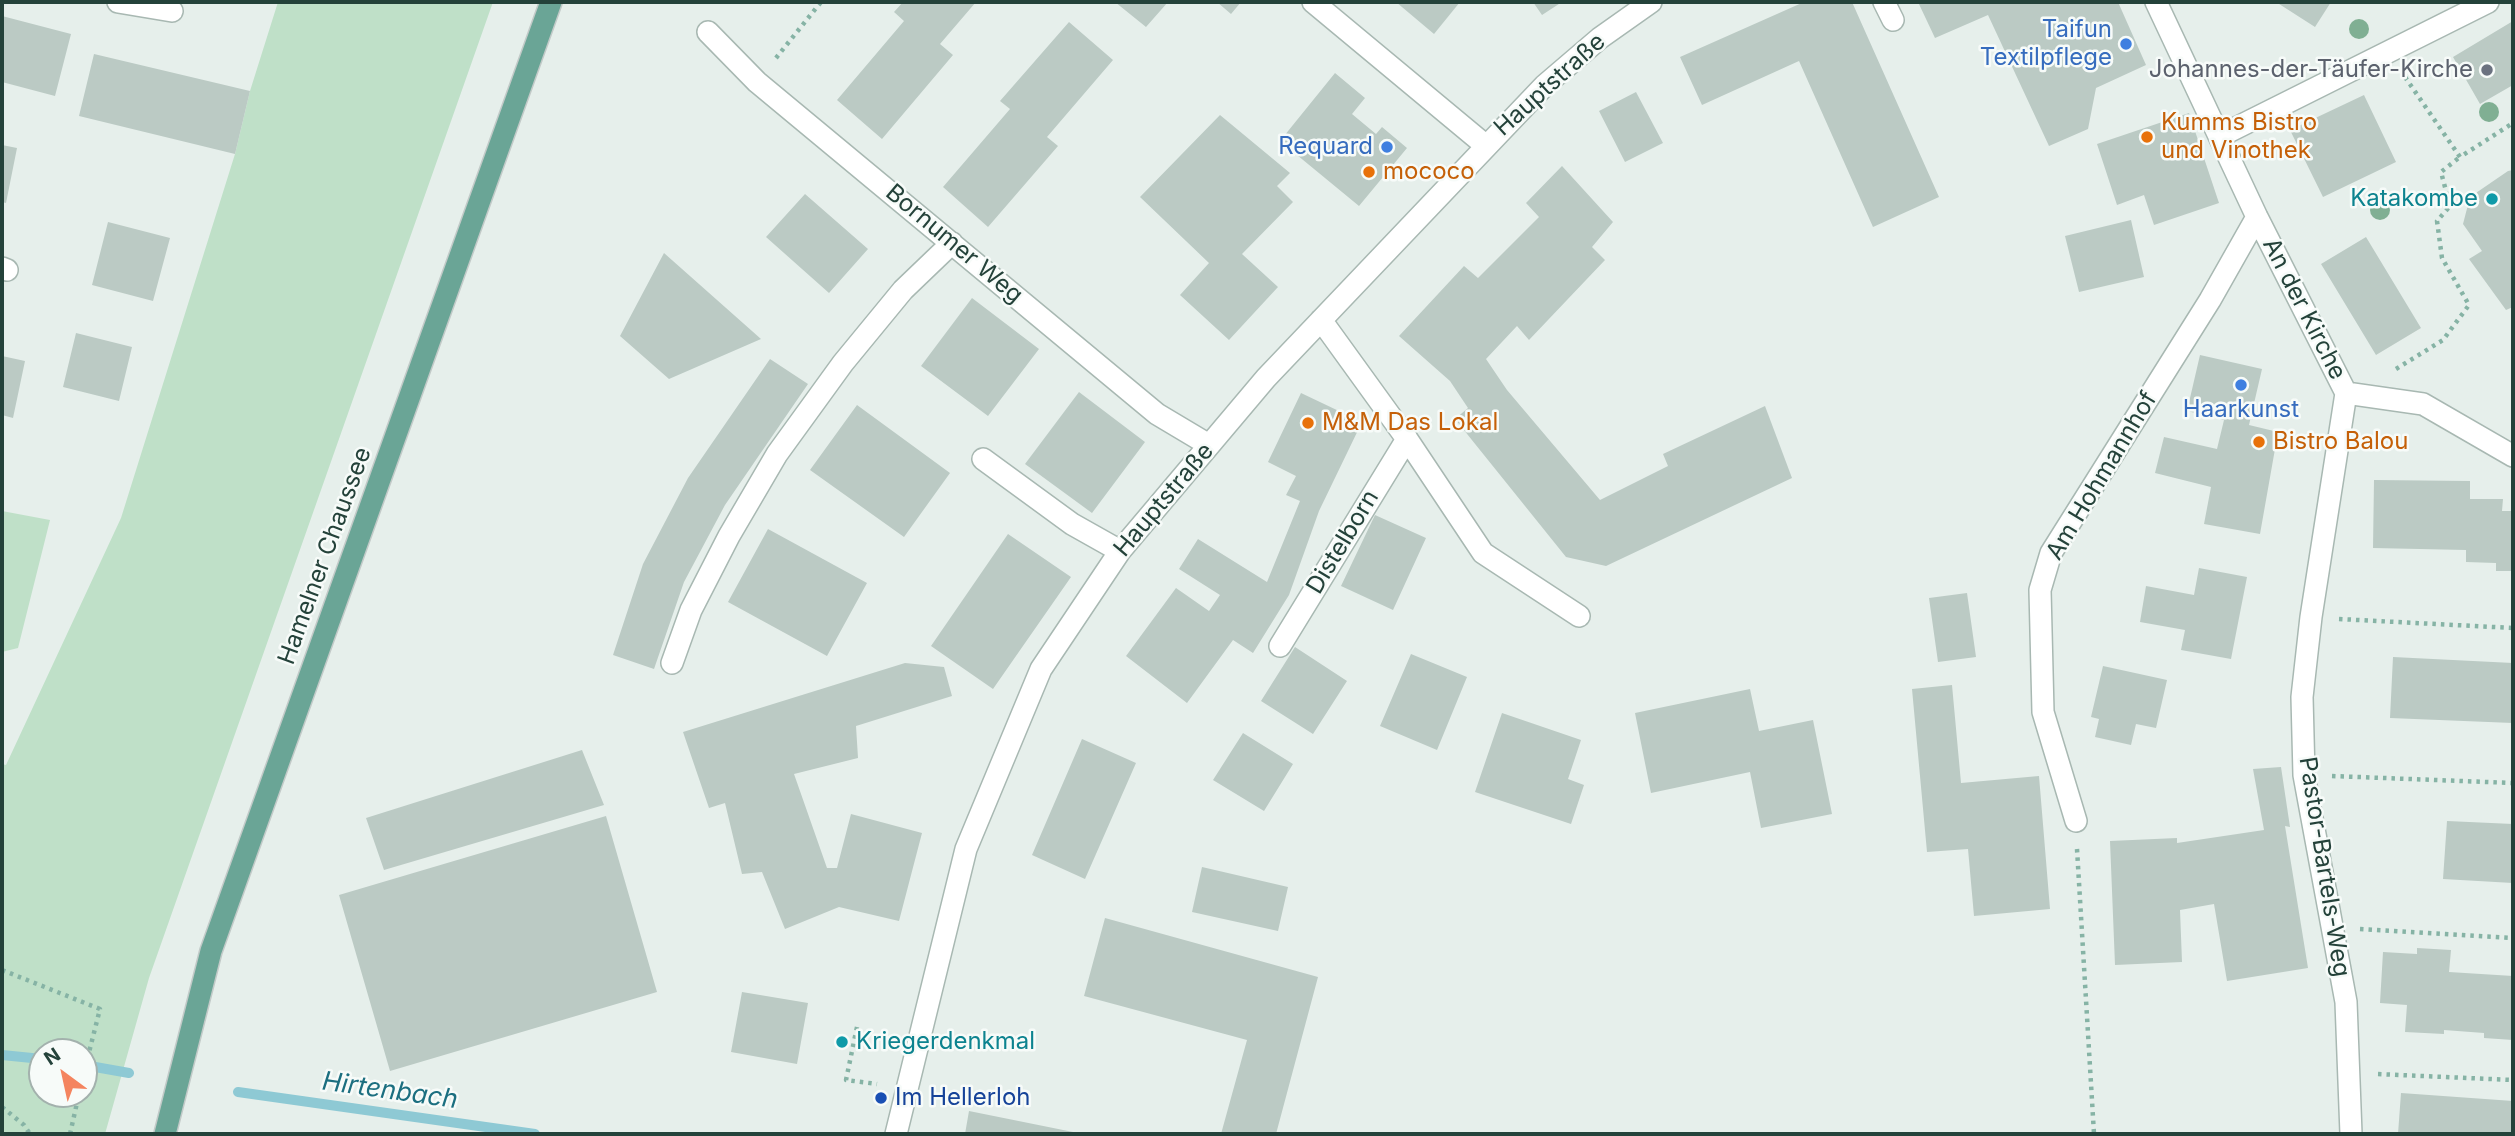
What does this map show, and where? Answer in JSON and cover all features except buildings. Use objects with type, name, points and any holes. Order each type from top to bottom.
[{"type":"main road","name":"Hamelner Chaussee","points":[[165,1134],[211,951],[551,2]]},
{"type":"street","points":[[118,2],[172,11]]},
{"type":"street","points":[[1313,2],[1485,145]]},
{"type":"street","name":"Hauptstraße","points":[[895,1134],[965,849],[1041,669],[1120,551],[1266,377],[1545,85],[1600,38],[1651,2]]},
{"type":"street","name":"An der Kirche","points":[[2156,2],[2257,217],[2346,393],[2423,404],[2513,456]]},
{"type":"street","points":[[2220,136],[2488,2]]},
{"type":"street","name":"Bornumer Weg","points":[[708,32],[757,82],[1157,414],[1209,445]]},
{"type":"street","name":"Am Hohmannhof","points":[[2076,821],[2043,712],[2040,590],[2051,553],[2210,300],[2257,217]]},
{"type":"street","points":[[672,663],[691,610],[729,536],[777,454],[843,363],[903,290],[952,243]]},
{"type":"street","points":[[1321,320],[1407,439],[1483,553],[1579,616]]},
{"type":"street","name":"Pastor-Bartels-Weg","points":[[2346,393],[2311,617],[2302,697],[2304,775],[2346,1002],[2351,1073],[2351,1134]]},
{"type":"street","name":"Distelborn","points":[[1280,646],[1407,439]]},
{"type":"street","points":[[983,459],[1072,524],[1120,551]]},
{"type":"path","points":[[757,82],[821,2]]},
{"type":"path","points":[[2388,51],[2460,157]]},
{"type":"path","points":[[2370,396],[2388,374],[2443,340],[2469,305],[2442,258],[2437,221],[2450,206],[2441,172],[2513,123]]},
{"type":"path","points":[[2311,617],[2513,628]]},
{"type":"path","points":[[2304,775],[2513,783]]},
{"type":"path","points":[[2076,821],[2094,1134]]},
{"type":"path","points":[[2332,927],[2513,938]]},
{"type":"path","points":[[2,970],[100,1009],[92,1038]]},
{"type":"path","points":[[857,1027],[846,1080],[906,1087]]},
{"type":"path","points":[[2351,1073],[2513,1080]]},
{"type":"path","points":[[2,1107],[24,1125],[30,1134]]},
{"type":"path","points":[[70,1134],[75,1108]]},
{"type":"green space","points":[[278,2],[493,2],[149,978],[105,1134],[2,1134],[2,764],[6,765],[121,518],[235,154],[250,91]]},
{"type":"green space","points":[[2,511],[50,520],[18,648],[2,652]]},
{"type":"waterway","name":"Hirtenbach","points":[[2,1055],[28,1058]]},
{"type":"waterway","name":"Hirtenbach","points":[[98,1067],[129,1073]]},
{"type":"waterway","name":"Hirtenbach","points":[[238,1092],[535,1134]]},
{"type":"place","name":"Taifun Textilpflege","points":[[2126,44]]},
{"type":"place","name":"Johannes-der-Täufer-Kirche","points":[[2487,70]]},
{"type":"place","name":"Kumms Bistro und Vinothek","points":[[2147,137]]},
{"type":"place","name":"Requard","points":[[1387,147]]},
{"type":"place","name":"mococo","points":[[1369,172]]},
{"type":"place","name":"Katakombe","points":[[2492,199]]},
{"type":"place","name":"Haarkunst","points":[[2241,385]]},
{"type":"place","name":"M&M Das Lokal","points":[[1308,423]]},
{"type":"place","name":"Bistro Balou","points":[[2259,442]]},
{"type":"place","name":"Kriegerdenkmal","points":[[842,1042]]},
{"type":"place","name":"Im Hellerloh","points":[[881,1098]]}]
